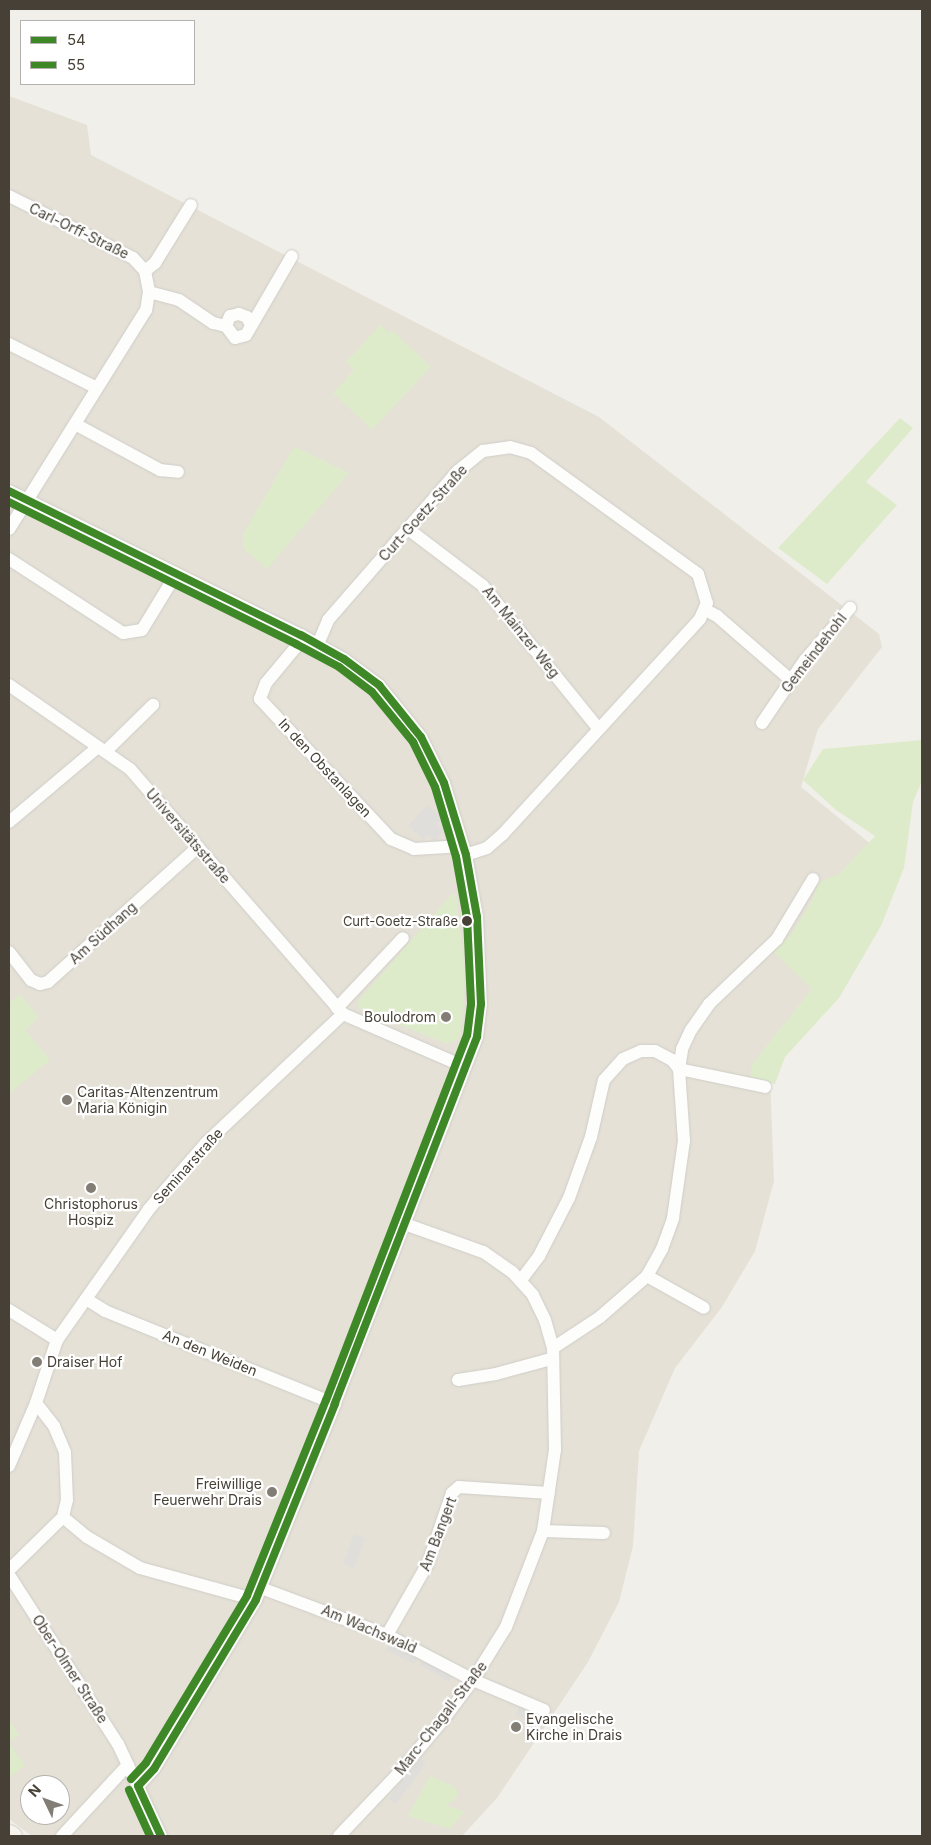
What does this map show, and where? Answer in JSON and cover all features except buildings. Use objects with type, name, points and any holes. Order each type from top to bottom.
[{"type":"street","name":"Carl-Orff-Straße","points":[[9,196],[133,258],[144,271]]},
{"type":"street","points":[[9,529],[146,310],[149,292],[144,271],[155,263],[191,205]]},
{"type":"street","points":[[149,292],[179,300],[213,323],[226,326],[230,336],[241,338],[249,332],[251,325],[260,315],[292,256]]},
{"type":"street","points":[[9,344],[97,388]]},
{"type":"street","points":[[75,424],[160,470],[178,472]]},
{"type":"street","name":"Curt-Goetz-Straße","points":[[318,644],[328,620],[458,471],[483,451],[510,448],[531,453],[698,574],[707,603],[706,610]]},
{"type":"street","points":[[9,491],[301,635],[344,659],[379,685],[421,737],[444,784],[464,851],[477,917],[482,1004],[476,1037],[335,1404],[256,1600],[154,1770],[138,1786]]},
{"type":"street","name":"Am Mainzer Weg","points":[[408,529],[483,586],[600,729]]},
{"type":"street","points":[[9,559],[123,633],[142,630],[176,574]]},
{"type":"street","name":"Gemeindehohl","points":[[762,722],[791,680],[850,608]]},
{"type":"street","points":[[464,851],[487,848],[503,834],[706,610],[717,616],[791,680]]},
{"type":"street","name":"In den Obstanlagen","points":[[301,635],[296,647],[266,683],[260,699],[391,839],[414,849],[464,851]]},
{"type":"street","name":"Universitätsstraße","points":[[9,686],[130,769],[340,1011]]},
{"type":"street","points":[[9,822],[102,749],[153,705]]},
{"type":"street","name":"Am Südhang","points":[[9,952],[31,980],[40,984],[48,982],[198,847]]},
{"type":"street","points":[[458,1380],[496,1374],[552,1354],[600,1317],[647,1276],[673,1218],[684,1140],[679,1069],[682,1049],[698,1018],[736,975],[776,939],[813,878]]},
{"type":"street","name":"Seminarstraße","points":[[57,1340],[149,1210],[206,1143],[340,1011],[403,938]]},
{"type":"street","points":[[340,1011],[464,1068]]},
{"type":"street","points":[[521,1280],[539,1256],[569,1198],[592,1137],[602,1088],[612,1067],[634,1053],[656,1051],[672,1060],[679,1069],[765,1086]]},
{"type":"street","name":"Marc-Chagall-Straße","points":[[339,1836],[396,1776],[473,1680],[506,1626],[526,1583],[543,1531],[555,1450],[552,1354],[546,1320],[533,1295],[521,1280],[483,1252],[405,1224]]},
{"type":"street","points":[[647,1276],[704,1308]]},
{"type":"street","name":"An den Weiden","points":[[86,1299],[104,1311],[335,1404]]},
{"type":"street","points":[[9,1310],[57,1340],[36,1404],[10,1460]]},
{"type":"street","points":[[9,1570],[63,1517],[67,1500],[65,1452],[54,1426],[36,1404]]},
{"type":"street","name":"Am Bangert","points":[[387,1634],[428,1563],[452,1493],[459,1487],[549,1492]]},
{"type":"street","points":[[63,1517],[87,1537],[140,1568],[256,1600]]},
{"type":"street","points":[[543,1531],[604,1533]]},
{"type":"street","name":"Ober-Olmer Straße","points":[[9,1575],[102,1718],[128,1765],[161,1836]]},
{"type":"street","name":"Am Wachswald","points":[[261,1588],[387,1634],[473,1680],[544,1710]]},
{"type":"street","points":[[62,1836],[128,1765]]},
{"type":"shaded area","points":[[9,96],[87,125],[91,155],[599,417],[879,634],[882,647],[818,729],[801,787],[883,854],[770,1077],[774,1181],[755,1251],[722,1307],[675,1368],[639,1451],[633,1546],[619,1602],[588,1662],[497,1798],[462,1836],[32,1836],[9,1819]]},
{"type":"shaded area","points":[[427,805],[442,818],[437,824],[444,831],[435,841],[428,836],[424,840],[408,826]]},
{"type":"shaded area","points":[[354,1534],[365,1538],[354,1568],[343,1564]]},
{"type":"shaded area","points":[[390,1641],[419,1655],[414,1664],[386,1650]]},
{"type":"shaded area","points":[[424,1657],[453,1674],[449,1682],[420,1665]]},
{"type":"shaded area","points":[[520,1705],[539,1714],[534,1724],[515,1715]]},
{"type":"shaded area","points":[[419,1757],[426,1762],[396,1804],[388,1799]]},
{"type":"green space","points":[[380,325],[389,333],[392,330],[431,367],[372,430],[333,393],[354,370],[346,362]]},
{"type":"green space","points":[[900,418],[913,428],[866,482],[897,505],[827,584],[778,548]]},
{"type":"green space","points":[[296,447],[349,473],[267,569],[243,548],[243,534],[292,450]]},
{"type":"green space","points":[[922,740],[922,781],[913,802],[904,868],[881,926],[839,998],[785,1057],[775,1084],[750,1079],[752,1064],[812,989],[774,952],[791,934],[812,901],[819,882],[839,874],[875,836],[836,810],[803,780],[823,749]]},
{"type":"green space","points":[[456,894],[465,972],[461,1032],[459,1039],[447,1044],[359,1008],[358,1001],[451,895]]},
{"type":"green space","points":[[20,994],[39,1017],[26,1030],[50,1060],[9,1094],[9,1003]]},
{"type":"green space","points":[[9,1719],[19,1735],[9,1742]]},
{"type":"green space","points":[[9,1742],[25,1766],[9,1777]]},
{"type":"green space","points":[[430,1776],[453,1786],[458,1792],[456,1798],[447,1806],[465,1811],[450,1829],[408,1816]]},
{"type":"transit line","name":"54","points":[[9,491],[301,635],[344,659],[379,685],[421,737],[444,783],[466,855],[477,917],[481,1004],[477,1037],[335,1404],[256,1600],[154,1769],[138,1786]]},
{"type":"transit line","name":"55","points":[[9,502],[296,644],[339,667],[372,692],[413,742],[435,787],[456,857],[467,918],[471,1004],[467,1035],[326,1400],[247,1596],[146,1763],[131,1779]]},
{"type":"transit line","name":"54","points":[[138,1786],[161,1836]]},
{"type":"transit line","name":"55","points":[[129,1790],[150,1836]]},
{"type":"place","name":"Curt-Goetz-Straße","points":[[467,921]]},
{"type":"place","name":"Boulodrom","points":[[446,1017]]},
{"type":"place","name":"Caritas-Altenzentrum Maria Königin","points":[[67,1100]]},
{"type":"place","name":"Christophorus Hospiz","points":[[91,1188]]},
{"type":"place","name":"Draiser Hof","points":[[37,1362]]},
{"type":"place","name":"Freiwillige Feuerwehr Drais","points":[[272,1492]]},
{"type":"place","name":"Evangelische Kirche in Drais","points":[[516,1727]]}]
